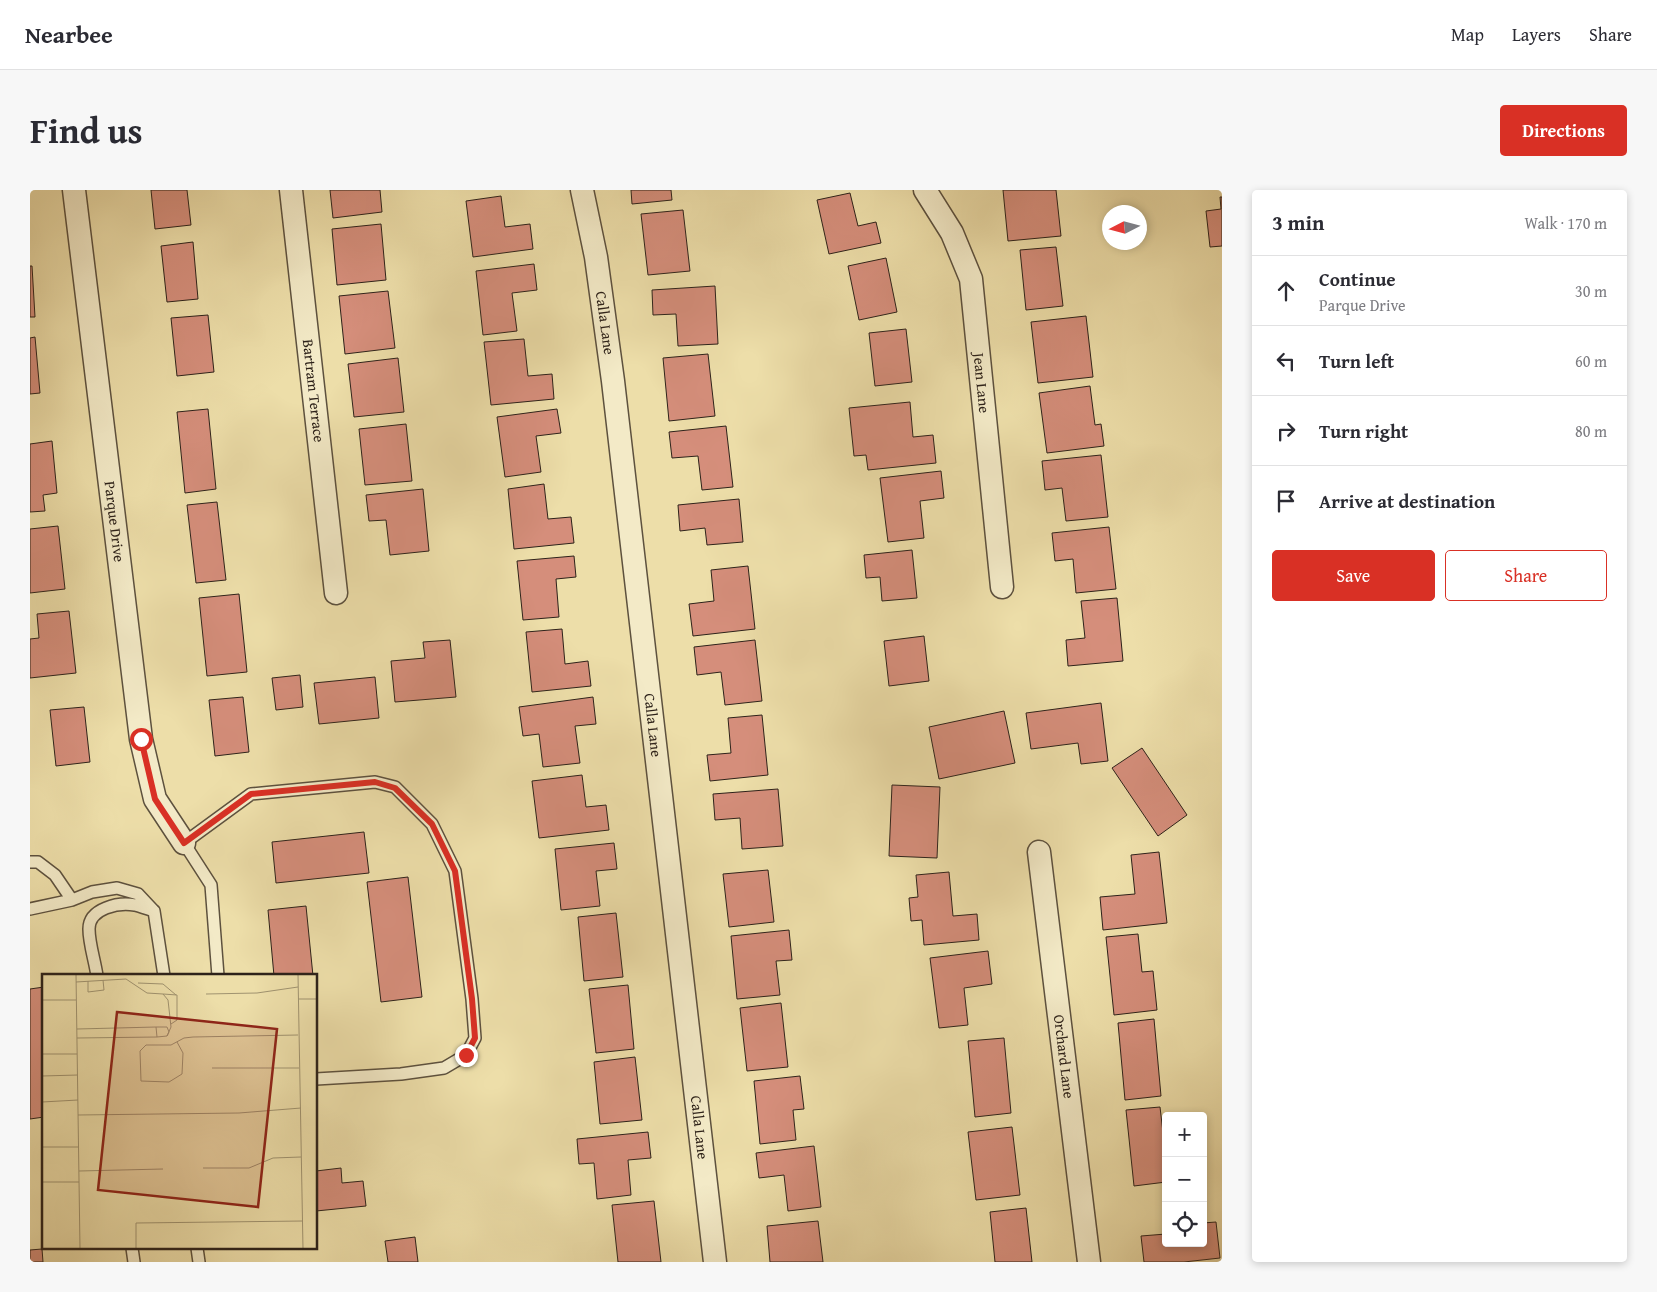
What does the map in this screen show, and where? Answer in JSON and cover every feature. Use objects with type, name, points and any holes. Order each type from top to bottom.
[{"type":"street","name":"Parque Drive","points":[[74,190],[141,739],[155,799],[184,843]]},
{"type":"street","name":"Bartram Terrace","points":[[291,190],[336,593]]},
{"type":"street","name":"Calla Lane","points":[[582,190],[596,257],[613,381],[715,1262]]},
{"type":"street","name":"Jean Lane","points":[[925,190],[952,233],[971,279],[1002,587]]},
{"type":"street","name":"Orchard Lane","points":[[1039,852],[1089,1262]]},
{"type":"lane","points":[[218,974],[211,885],[184,843],[251,794],[375,782],[395,788],[432,824],[455,871],[472,999],[475,1038],[466,1055],[444,1068],[401,1074],[318,1079]]},
{"type":"lane","points":[[30,862],[38,862],[55,875],[72,900]]},
{"type":"lane","points":[[30,909],[72,900],[92,892],[117,888],[138,894],[154,911],[164,974]]},
{"type":"lane","points":[[97,974],[89,930],[94,914],[121,904],[134,905],[154,911]]},
{"type":"building","points":[[151,190],[187,190],[191,225],[155,229]]},
{"type":"building","points":[[330,190],[380,190],[382,212],[333,218]]},
{"type":"building","points":[[631,190],[671,190],[672,200],[632,204]]},
{"type":"building","points":[[1003,190],[1056,190],[1061,236],[1008,241]]},
{"type":"building","points":[[850,193],[858,226],[876,222],[881,243],[829,254],[817,200]]},
{"type":"building","points":[[501,196],[505,227],[530,224],[533,249],[473,257],[466,201]]},
{"type":"building","points":[[1220,197],[1222,197],[1222,246],[1210,247],[1206,211],[1221,209]]},
{"type":"building","points":[[683,210],[690,271],[648,275],[641,214]]},
{"type":"building","points":[[381,224],[386,280],[337,285],[332,229]]},
{"type":"building","points":[[193,242],[198,299],[167,302],[161,246]]},
{"type":"building","points":[[1056,247],[1063,306],[1026,310],[1020,250]]},
{"type":"building","points":[[886,258],[897,312],[859,320],[848,266]]},
{"type":"building","points":[[534,264],[537,290],[512,293],[517,331],[483,335],[476,271]]},
{"type":"building","points":[[30,266],[32,266],[35,317],[30,317]]},
{"type":"building","points":[[715,286],[718,344],[678,346],[676,314],[653,315],[652,290]]},
{"type":"building","points":[[388,291],[395,348],[345,354],[339,296]]},
{"type":"building","points":[[208,315],[214,372],[177,376],[171,318]]},
{"type":"building","points":[[1086,316],[1093,377],[1038,383],[1031,322]]},
{"type":"building","points":[[906,329],[912,382],[875,386],[869,333]]},
{"type":"building","points":[[35,337],[40,393],[30,394],[30,338]]},
{"type":"building","points":[[524,339],[528,376],[552,374],[554,399],[491,405],[484,342]]},
{"type":"building","points":[[708,354],[715,416],[669,421],[663,358]]},
{"type":"building","points":[[398,358],[404,412],[354,417],[348,364]]},
{"type":"building","points":[[1090,386],[1095,425],[1101,424],[1104,446],[1047,453],[1039,393]]},
{"type":"building","points":[[910,402],[913,437],[933,435],[936,463],[868,470],[866,455],[854,456],[849,408]]},
{"type":"building","points":[[208,409],[216,489],[185,493],[177,412]]},
{"type":"building","points":[[557,409],[561,433],[536,436],[541,472],[505,477],[497,417]]},
{"type":"building","points":[[406,424],[412,481],[365,485],[359,429]]},
{"type":"building","points":[[726,426],[733,487],[702,490],[698,456],[672,458],[669,432]]},
{"type":"building","points":[[52,441],[57,493],[43,495],[45,511],[30,512],[30,444]]},
{"type":"building","points":[[1101,455],[1108,517],[1066,521],[1062,488],[1045,490],[1042,461]]},
{"type":"building","points":[[941,471],[944,498],[920,501],[924,538],[888,542],[880,478]]},
{"type":"building","points":[[544,484],[548,519],[571,517],[574,543],[514,549],[508,489]]},
{"type":"building","points":[[423,489],[429,551],[390,555],[386,520],[369,521],[366,495]]},
{"type":"building","points":[[739,499],[743,542],[707,545],[705,528],[680,531],[678,505]]},
{"type":"building","points":[[217,502],[226,580],[196,583],[187,505]]},
{"type":"building","points":[[58,526],[65,589],[30,593],[30,529]]},
{"type":"building","points":[[1109,527],[1116,589],[1076,593],[1073,559],[1055,561],[1052,533]]},
{"type":"building","points":[[912,550],[917,598],[882,601],[880,577],[866,578],[864,555]]},
{"type":"building","points":[[574,556],[576,577],[556,579],[559,617],[523,620],[517,561]]},
{"type":"building","points":[[748,566],[755,629],[693,636],[689,604],[714,601],[711,570]]},
{"type":"building","points":[[239,594],[247,672],[207,676],[199,598]]},
{"type":"building","points":[[1117,598],[1123,661],[1068,666],[1066,640],[1085,638],[1081,601]]},
{"type":"building","points":[[69,611],[76,673],[30,678],[30,639],[39,638],[37,614]]},
{"type":"building","points":[[562,629],[565,664],[588,661],[591,686],[532,692],[526,632]]},
{"type":"building","points":[[924,636],[929,681],[889,686],[884,641]]},
{"type":"building","points":[[450,640],[456,697],[395,702],[391,661],[425,658],[423,642]]},
{"type":"building","points":[[755,640],[762,701],[725,705],[721,672],[697,675],[694,647]]},
{"type":"building","points":[[300,675],[303,707],[276,710],[272,678]]},
{"type":"building","points":[[375,677],[379,718],[319,724],[314,683]]},
{"type":"building","points":[[243,697],[249,752],[215,756],[209,700]]},
{"type":"building","points":[[593,697],[596,724],[575,726],[580,763],[543,767],[539,734],[523,736],[519,707]]},
{"type":"building","points":[[1101,703],[1108,761],[1081,764],[1078,743],[1031,749],[1026,713]]},
{"type":"building","points":[[84,707],[90,762],[56,766],[50,710]]},
{"type":"building","points":[[1004,711],[1015,763],[939,779],[929,727]]},
{"type":"building","points":[[762,715],[768,775],[710,781],[707,755],[731,753],[728,718]]},
{"type":"building","points":[[1142,748],[1187,815],[1158,836],[1112,768]]},
{"type":"building","points":[[582,775],[586,807],[606,805],[609,830],[539,838],[532,781]]},
{"type":"building","points":[[892,785],[940,787],[937,858],[889,856]]},
{"type":"building","points":[[778,789],[783,846],[742,849],[740,818],[715,820],[713,794]]},
{"type":"building","points":[[364,832],[369,873],[276,883],[272,842]]},
{"type":"building","points":[[614,843],[617,869],[596,871],[600,906],[561,910],[555,849]]},
{"type":"building","points":[[1159,852],[1167,923],[1103,930],[1100,897],[1135,894],[1131,855]]},
{"type":"building","points":[[768,870],[774,922],[729,927],[723,874]]},
{"type":"building","points":[[949,872],[953,916],[977,914],[979,940],[924,945],[922,920],[911,921],[909,898],[918,897],[916,875]]},
{"type":"building","points":[[408,877],[422,997],[381,1002],[367,882]]},
{"type":"building","points":[[306,906],[313,974],[274,974],[268,910]]},
{"type":"building","points":[[616,913],[623,977],[584,981],[578,917]]},
{"type":"building","points":[[789,930],[792,960],[776,961],[780,995],[737,999],[731,936]]},
{"type":"building","points":[[1138,934],[1142,972],[1153,971],[1157,1010],[1114,1015],[1106,937]]},
{"type":"building","points":[[988,951],[992,984],[964,988],[968,1025],[939,1028],[930,958]]},
{"type":"building","points":[[628,985],[634,1049],[596,1053],[589,989]]},
{"type":"building","points":[[42,987],[42,1117],[30,1119],[30,989]]},
{"type":"building","points":[[781,1003],[788,1067],[747,1071],[740,1008]]},
{"type":"building","points":[[1154,1019],[1161,1096],[1125,1100],[1118,1023]]},
{"type":"building","points":[[1004,1038],[1011,1113],[975,1117],[968,1041]]},
{"type":"building","points":[[635,1057],[642,1120],[600,1124],[594,1062]]},
{"type":"building","points":[[800,1076],[804,1109],[793,1110],[796,1140],[760,1144],[754,1081]]},
{"type":"building","points":[[1160,1107],[1162,1124],[1162,1182],[1134,1186],[1126,1110]]},
{"type":"building","points":[[1012,1127],[1020,1195],[976,1200],[968,1132]]},
{"type":"building","points":[[648,1132],[651,1158],[628,1160],[631,1195],[597,1199],[594,1163],[579,1164],[577,1139]]},
{"type":"building","points":[[814,1146],[821,1207],[788,1211],[784,1175],[759,1178],[756,1153]]},
{"type":"building","points":[[341,1168],[342,1183],[363,1181],[366,1206],[318,1211],[318,1171]]},
{"type":"building","points":[[654,1201],[661,1262],[618,1262],[612,1205]]},
{"type":"building","points":[[1026,1208],[1032,1262],[995,1262],[990,1212]]},
{"type":"building","points":[[818,1221],[823,1262],[770,1262],[767,1226]]},
{"type":"building","points":[[1216,1222],[1220,1258],[1184,1262],[1144,1262],[1141,1236],[1162,1234],[1162,1247],[1207,1247],[1207,1223]]},
{"type":"building","points":[[415,1237],[418,1262],[388,1262],[385,1241]]},
{"type":"building","points":[[42,1249],[43,1262],[30,1262],[30,1250]]},
{"type":"route","points":[[141,739],[155,799],[184,843],[251,794],[375,782],[395,788],[432,824],[455,871],[472,999],[475,1038],[466,1055]]}]
